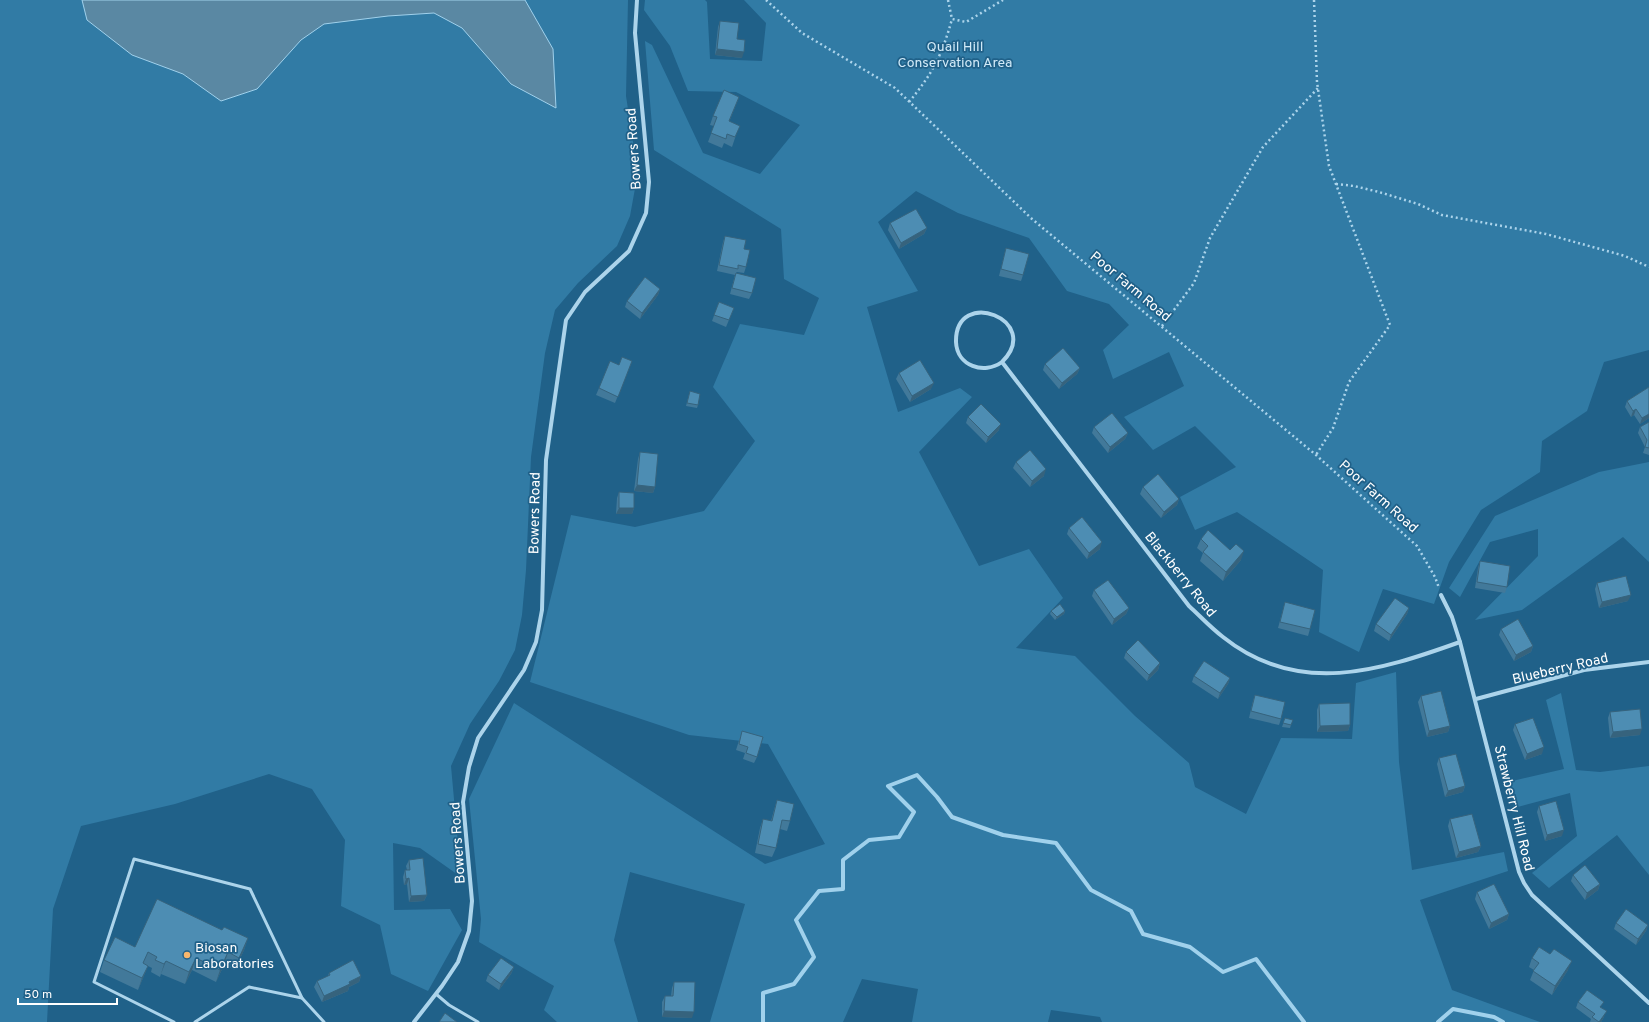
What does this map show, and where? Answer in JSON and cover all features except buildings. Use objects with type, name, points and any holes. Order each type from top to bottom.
[{"type":"street","name":"Bowers Road","points":[[414,1022],[458,962],[469,931],[472,901],[463,802],[468,767],[478,738],[524,670],[536,642],[541,617],[544,569],[546,460],[566,320],[585,292],[629,251],[646,213],[649,182],[635,33],[637,0]]},
{"type":"street","points":[[985,312],[999,316],[1006,323],[1011,331],[1012,346],[1008,355],[1002,362],[989,368],[979,368],[970,364],[963,358],[958,350],[956,340],[958,330],[967,319],[975,314],[985,312]]},
{"type":"street","name":"Blackberry Road","points":[[1002,362],[1189,606],[1212,629],[1237,647],[1277,666],[1310,674],[1329,674],[1370,669],[1413,658],[1460,642]]},
{"type":"street","name":"Strawberry Hill Road","points":[[1441,595],[1452,617],[1460,642],[1512,846],[1524,883],[1532,894],[1649,1003]]},
{"type":"street","name":"Blueberry Road","points":[[1476,700],[1584,670],[1649,662]]},
{"type":"lane","points":[[174,1022],[94,982],[134,859],[250,889],[302,998],[324,1022]]},
{"type":"lane","points":[[195,1022],[249,987],[302,998]]},
{"type":"lane","points":[[436,994],[454,1008],[478,1022]]},
{"type":"path","name":"Poor Farm Road","points":[[766,0],[802,33],[895,88],[1032,219],[1316,455],[1417,546],[1435,577],[1441,595]]},
{"type":"path","points":[[909,102],[927,80],[944,49],[952,20],[948,0]]},
{"type":"path","points":[[952,20],[966,22],[1003,0]]},
{"type":"path","points":[[1314,0],[1318,87],[1329,166],[1390,325],[1349,382],[1333,428],[1316,455]]},
{"type":"path","points":[[1162,326],[1194,283],[1210,238],[1263,147],[1318,87]]},
{"type":"path","points":[[1335,184],[1354,186],[1378,192],[1418,204],[1442,215],[1546,234],[1626,256],[1649,267]]},
{"type":"green space","points":[[0,0],[628,0],[626,96],[634,148],[636,183],[630,216],[617,246],[578,283],[555,310],[545,353],[531,457],[526,570],[522,615],[515,650],[499,681],[470,724],[451,766],[461,877],[420,848],[393,843],[394,910],[450,909],[462,930],[428,991],[391,974],[380,925],[341,906],[345,840],[312,789],[269,774],[175,804],[81,826],[53,909],[47,1022],[0,1022]]},
{"type":"green space","name":"Quail Hill Conservation Area","points":[[645,0],[705,0],[707,2],[710,59],[762,61],[766,23],[744,0],[1649,0],[1649,350],[1604,362],[1587,411],[1542,441],[1540,472],[1481,510],[1449,562],[1434,604],[1383,589],[1359,652],[1319,632],[1323,570],[1237,512],[1195,530],[1180,497],[1236,467],[1195,426],[1153,450],[1124,417],[1184,386],[1169,352],[1113,379],[1103,350],[1129,325],[1109,304],[1067,291],[1029,238],[958,213],[916,191],[878,222],[918,291],[867,307],[898,412],[960,388],[972,397],[919,452],[979,566],[1029,549],[1063,598],[1016,648],[1075,656],[1135,716],[1189,763],[1195,787],[1246,814],[1281,738],[1352,739],[1356,683],[1396,672],[1399,762],[1412,870],[1504,852],[1508,871],[1420,900],[1452,990],[1540,1022],[1102,1022],[1100,1017],[1051,1010],[1048,1022],[912,1022],[918,989],[862,979],[843,1022],[710,1022],[745,904],[630,872],[614,940],[638,1022],[557,1022],[544,1010],[554,986],[479,942],[481,919],[469,799],[514,703],[765,864],[825,844],[768,744],[689,735],[530,682],[571,515],[635,527],[704,511],[755,441],[713,387],[740,324],[804,335],[819,298],[784,279],[781,229],[654,150],[645,41],[652,45],[703,153],[760,174],[800,125],[736,92],[688,91],[670,46],[644,10]]},
{"type":"green space","points":[[1649,462],[1649,562],[1623,537],[1522,610],[1475,620],[1538,556],[1538,529],[1490,542],[1460,597],[1449,588],[1495,516],[1599,472]]},
{"type":"green space","points":[[1561,693],[1576,770],[1600,772],[1649,766],[1649,875],[1617,835],[1549,888],[1532,873],[1577,836],[1570,793],[1514,808],[1508,782],[1564,769],[1546,700]]},
{"type":"shaded area","points":[[82,0],[525,0],[553,49],[556,108],[511,84],[462,28],[434,13],[388,16],[324,24],[301,40],[257,89],[221,101],[183,74],[132,55],[87,20]]},
{"type":"waterway","points":[[763,1022],[763,993],[794,984],[814,957],[796,920],[819,891],[843,889],[843,860],[869,840],[899,837],[914,812],[888,786],[917,775],[937,797],[952,817],[1003,835],[1056,843],[1091,890],[1131,911],[1143,934],[1190,947],[1223,972],[1256,959],[1304,1022]]},
{"type":"waterway","points":[[1438,1022],[1453,1009],[1494,1017],[1503,1022]]},
{"type":"place","name":"Biosan Laboratories","points":[[187,955]]}]
